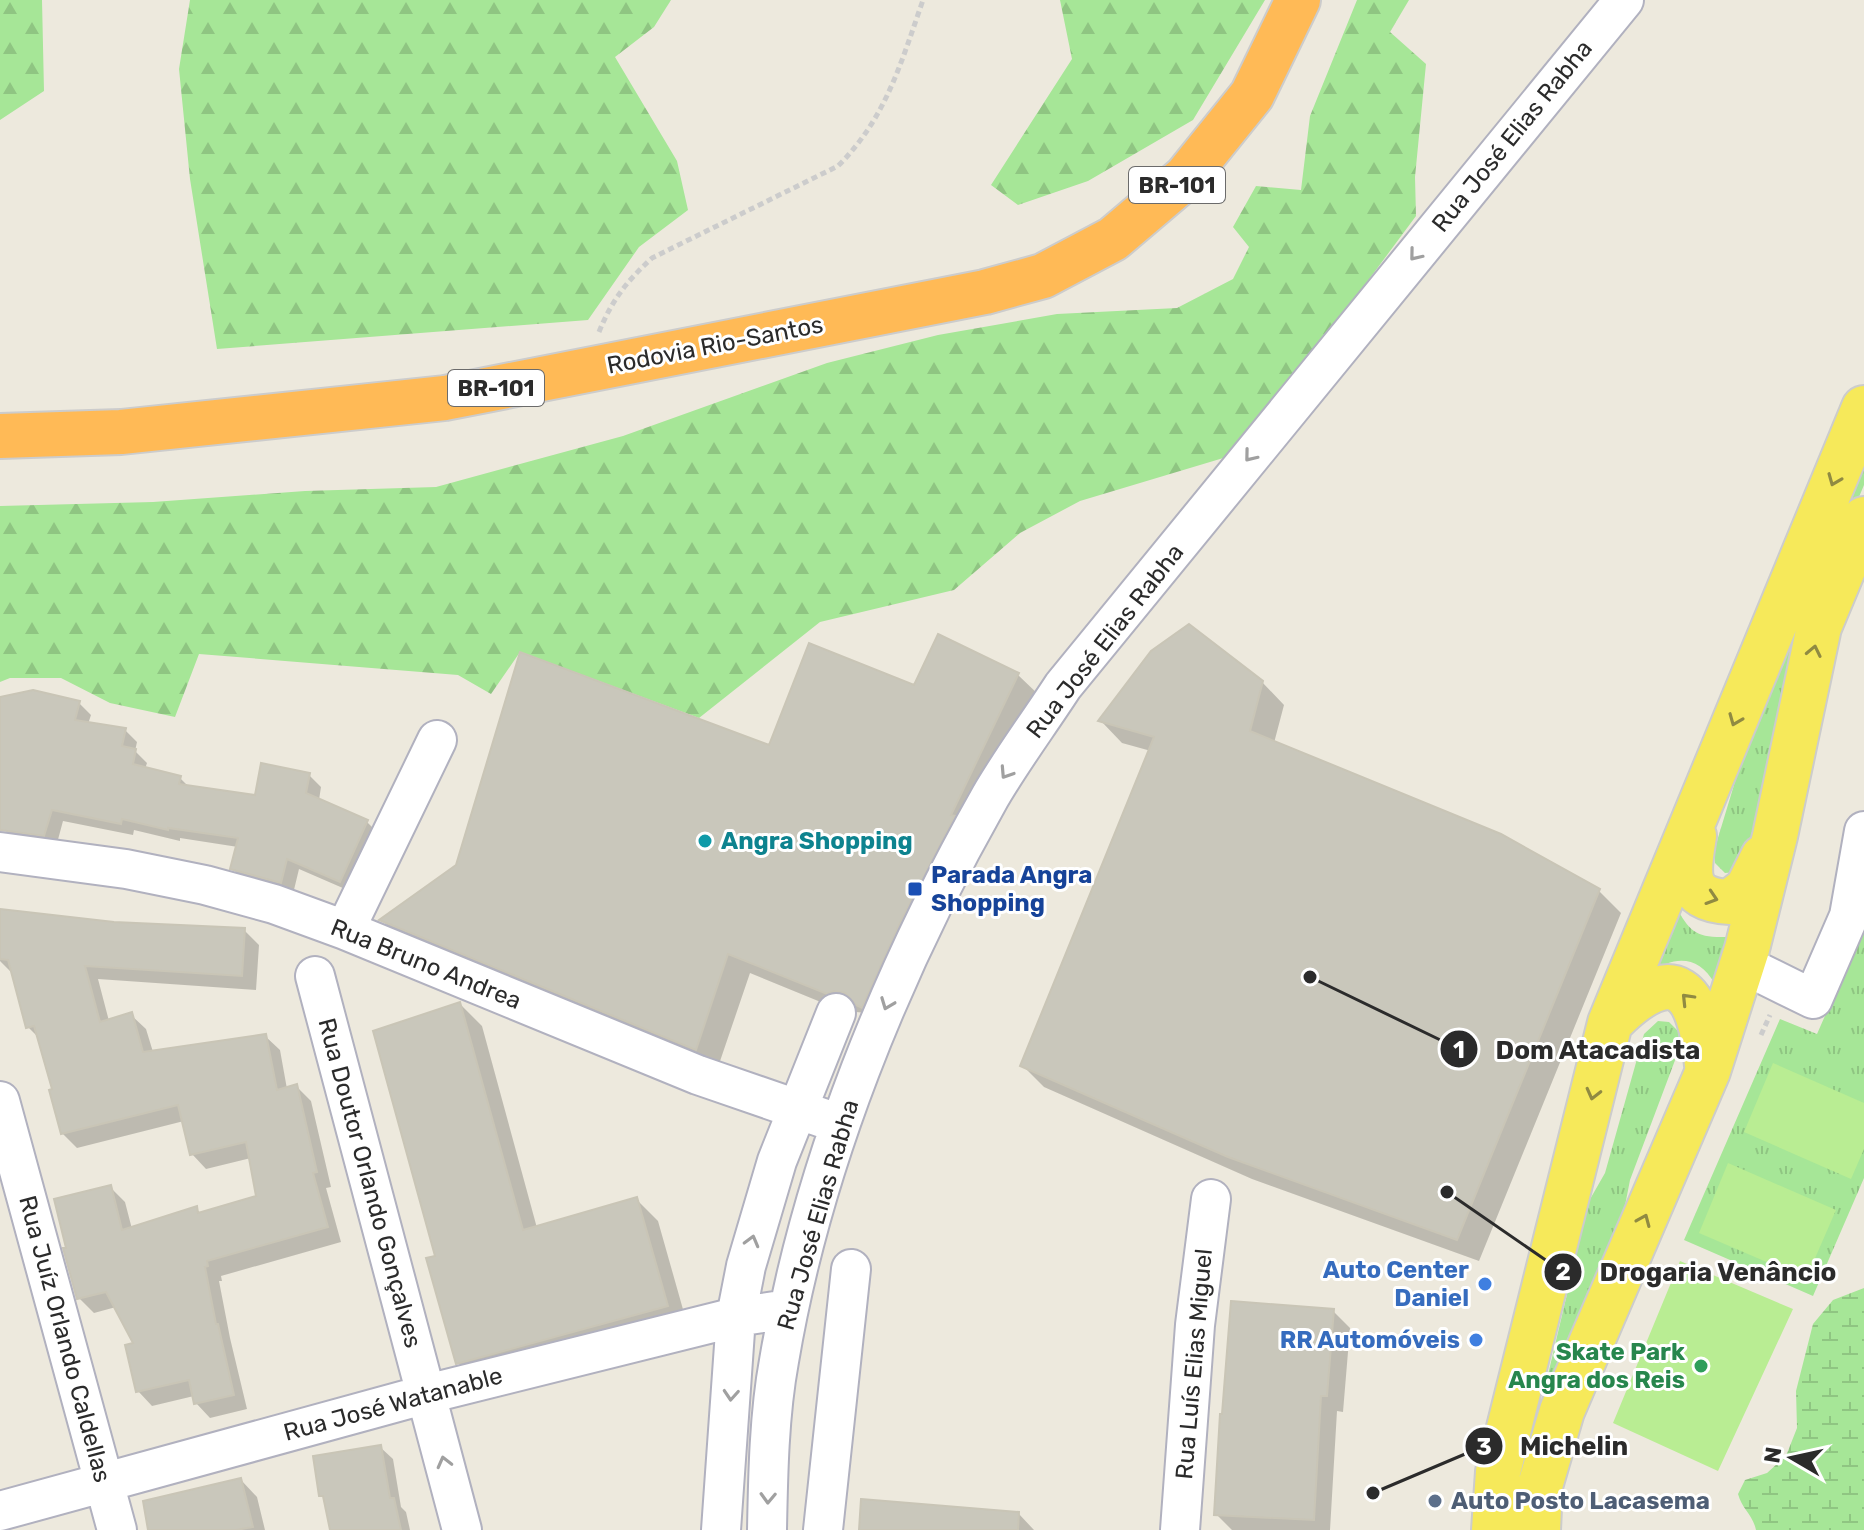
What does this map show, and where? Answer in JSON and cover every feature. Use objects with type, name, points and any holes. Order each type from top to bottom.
[{"type":"highway","name":"Rodovia Rio-Santos","points":[[0,436],[121,432],[445,398],[985,292],[1043,276],[1113,239],[1186,177],[1252,95],[1298,0]]},
{"type":"main road","points":[[1494,1530],[1498,1472],[1610,1023],[1864,408]]},
{"type":"main road","points":[[1538,1530],[1540,1486],[1562,1411],[1708,1071],[1742,964],[1775,836],[1819,627],[1864,519]]},
{"type":"main road","points":[[1699,806],[1688,873],[1696,891],[1713,901],[1730,902],[1747,889],[1775,836]]},
{"type":"main road","points":[[1610,1023],[1641,994],[1658,987],[1677,989],[1691,998],[1699,1014],[1708,1071]]},
{"type":"street","name":"Rua José Elias Rabha","points":[[767,1530],[767,1491],[778,1365],[790,1303],[840,1124],[897,978],[991,796],[1063,686],[1624,0]]},
{"type":"street","points":[[345,930],[437,740]]},
{"type":"street","points":[[1742,964],[1813,999],[1856,917],[1864,831]]},
{"type":"street","name":"Rua Bruno Andrea","points":[[0,852],[126,869],[205,885],[274,904],[345,930],[698,1075],[840,1124]]},
{"type":"street","name":"Rua Doutor Orlando Gonçalves","points":[[315,976],[462,1530]]},
{"type":"street","points":[[721,1530],[736,1317],[746,1266],[760,1211],[836,1013]]},
{"type":"street","name":"Rua Juíz Orlando Caldellas","points":[[0,1101],[117,1530]]},
{"type":"street","name":"Rua Luís Elias Miguel","points":[[1180,1530],[1195,1325],[1211,1199]]},
{"type":"street","name":"Rua José Watanable","points":[[0,1511],[427,1394],[790,1303],[849,1277],[840,1369]]},
{"type":"street","points":[[778,1365],[840,1369],[823,1530]]},
{"type":"path","points":[[583,370],[609,309],[627,280],[652,258],[838,166],[859,145],[877,119],[897,75],[923,0]]},
{"type":"green space","points":[[0,0],[42,0],[44,91],[0,120]]},
{"type":"green space","points":[[190,0],[671,0],[654,27],[615,57],[677,161],[688,210],[639,247],[588,320],[217,349],[190,179],[179,69]]},
{"type":"green space","points":[[1060,0],[1265,0],[1193,120],[1088,181],[1018,205],[991,185],[1072,59]]},
{"type":"green space","points":[[1357,0],[1409,0],[1390,32],[1426,64],[1415,177],[1416,216],[1240,453],[1080,501],[1020,533],[954,590],[820,622],[699,718],[520,652],[491,694],[458,675],[199,654],[175,717],[110,703],[61,678],[10,678],[0,682],[0,506],[153,502],[305,491],[436,487],[623,436],[827,363],[938,335],[1057,314],[1177,308],[1233,279],[1249,247],[1233,227],[1256,186],[1301,190],[1310,116]]},
{"type":"green space","points":[[1864,447],[1864,485],[1808,619],[1745,862],[1737,872],[1725,873],[1715,863],[1714,851],[1764,686]]},
{"type":"green space","points":[[1676,906],[1685,922],[1701,934],[1727,937],[1741,925],[1715,984],[1702,968],[1686,961],[1669,963],[1650,972]]},
{"type":"green space","points":[[1864,927],[1864,1178],[1813,1296],[1684,1240],[1780,1019],[1817,1034]]},
{"type":"green space","points":[[1658,1021],[1669,1022],[1678,1031],[1680,1047],[1630,1180],[1616,1252],[1521,1489],[1589,1201],[1605,1173],[1644,1034]]},
{"type":"green space","points":[[1773,1063],[1864,1103],[1864,1149],[1851,1179],[1744,1132]]},
{"type":"green space","points":[[1728,1163],[1836,1210],[1806,1279],[1699,1233]]},
{"type":"green space","name":"Skate Park Angra dos Reis","points":[[1680,1261],[1793,1309],[1718,1471],[1613,1423]]},
{"type":"green space","points":[[1864,1288],[1864,1530],[1756,1530],[1738,1494],[1745,1480],[1767,1473],[1786,1456],[1797,1428],[1796,1391],[1813,1324],[1833,1300]]},
{"type":"building","points":[[1189,624],[1263,681],[1250,731],[1501,834],[1600,889],[1457,1240],[1228,1157],[1020,1066],[1154,737],[1098,721],[1151,651]]},
{"type":"building","name":"Angra Shopping","points":[[938,634],[1019,673],[951,815],[955,816],[901,921],[862,1008],[845,993],[834,991],[827,994],[728,954],[696,1050],[379,920],[456,865],[520,652],[769,745],[809,643],[914,685]]},
{"type":"building","points":[[33,690],[80,701],[75,720],[126,728],[122,746],[136,749],[133,764],[181,776],[179,784],[255,795],[261,763],[310,773],[306,793],[368,820],[340,882],[287,859],[281,883],[230,869],[238,838],[168,830],[122,819],[121,824],[52,810],[44,836],[0,830],[0,697]]},
{"type":"building","points":[[0,909],[114,922],[245,928],[242,976],[85,966],[100,1022],[132,1012],[143,1052],[266,1034],[277,1090],[297,1084],[317,1172],[313,1173],[328,1227],[207,1261],[208,1266],[205,1267],[216,1324],[234,1395],[194,1404],[189,1380],[136,1392],[125,1345],[133,1343],[106,1292],[77,1299],[54,1199],[111,1185],[122,1230],[197,1206],[198,1213],[256,1196],[246,1142],[190,1155],[178,1105],[61,1134],[34,1026],[26,1028],[8,960],[0,959]]},
{"type":"building","points":[[460,1002],[523,1230],[637,1197],[668,1306],[456,1364],[426,1258],[435,1256],[373,1031]]},
{"type":"building","points":[[1231,1301],[1334,1309],[1327,1396],[1321,1396],[1314,1520],[1214,1515]]},
{"type":"building","points":[[381,1445],[390,1498],[394,1498],[401,1530],[330,1530],[323,1496],[319,1496],[313,1456]]},
{"type":"building","points":[[241,1478],[253,1527],[236,1530],[148,1530],[143,1501]]},
{"type":"building","points":[[861,1499],[1019,1512],[1018,1530],[859,1530]]},
{"type":"place","name":"Angra Shopping","points":[[705,841]]},
{"type":"place","name":"Parada Angra Shopping","points":[[915,889]]},
{"type":"place","name":"Dom Atacadista","points":[[1310,977]]},
{"type":"place","name":"Drogaria Venâncio","points":[[1447,1192]]},
{"type":"place","name":"Auto Center Daniel","points":[[1485,1284]]},
{"type":"place","name":"RR Automóveis","points":[[1476,1340]]},
{"type":"place","name":"Skate Park Angra dos Reis","points":[[1701,1366]]},
{"type":"place","name":"Michelin","points":[[1373,1493]]},
{"type":"place","name":"Auto Posto Lacasema","points":[[1435,1501]]}]
